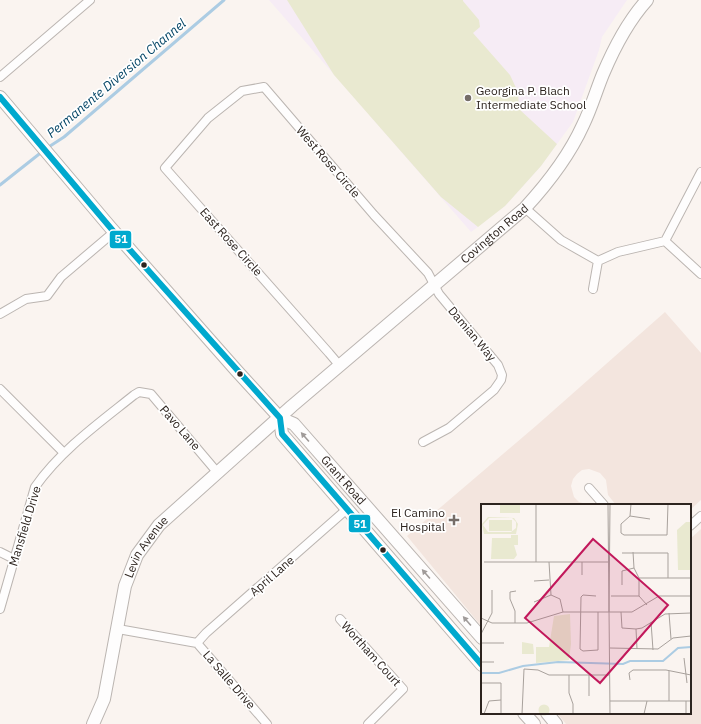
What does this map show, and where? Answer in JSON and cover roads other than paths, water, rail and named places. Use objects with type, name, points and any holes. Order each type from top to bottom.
[{"type":"main road","name":"Covington Road","points":[[280,418],[526,208],[555,173],[571,150],[584,124],[614,50],[623,34],[647,0]]},
{"type":"main road","name":"Grant Road","points":[[0,97],[114,232],[236,370],[280,418],[294,424],[481,637]]},
{"type":"main road","name":"Grant Road","points":[[280,418],[282,434],[481,664]]},
{"type":"main road","name":"Levin Avenue","points":[[93,724],[104,699],[125,586],[137,555],[159,525],[217,472],[280,418]]},
{"type":"main road","points":[[525,714],[534,724]]},
{"type":"main road","points":[[548,714],[556,724]]},
{"type":"street","points":[[0,77],[90,0]]},
{"type":"street","name":"West Rose Circle","points":[[208,118],[242,91],[264,87],[374,215],[428,273],[434,286]]},
{"type":"street","name":"East Rose Circle","points":[[208,118],[165,168],[340,366]]},
{"type":"street","points":[[598,261],[618,252],[665,241],[701,172]]},
{"type":"street","points":[[526,208],[561,240],[598,261]]},
{"type":"street","points":[[0,314],[26,299],[47,296],[61,277],[114,232]]},
{"type":"street","points":[[665,241],[701,274]]},
{"type":"street","points":[[594,289],[598,261]]},
{"type":"street","name":"Damian Way","points":[[423,442],[449,428],[489,395],[501,380],[502,375],[498,365],[438,294],[434,286]]},
{"type":"street","points":[[0,389],[64,453]]},
{"type":"street","name":"Mansfield Drive","points":[[0,609],[35,487],[46,471],[64,453],[139,392]]},
{"type":"street","name":"Pavo Lane","points":[[139,392],[151,394],[217,472]]},
{"type":"street","points":[[589,488],[603,504]]},
{"type":"street","name":"April Lane","points":[[197,643],[208,631],[347,509]]},
{"type":"street","points":[[691,525],[701,516]]},
{"type":"street","points":[[0,552],[14,559]]},
{"type":"street","name":"Wortham Court","points":[[340,619],[402,689],[368,724]]},
{"type":"street","name":"La Salle Drive","points":[[118,629],[197,643],[267,724]]},
{"type":"waterway","name":"Permanente Diversion Channel","points":[[47,148],[64,137],[224,0]]},
{"type":"waterway","name":"Permanente Diversion Channel","points":[[0,185],[43,151]]},
{"type":"place","name":"Georgina P. Blach Intermediate School","points":[[468,98]]},
{"type":"place","name":"El Camino Hospital","points":[[454,520]]}]
